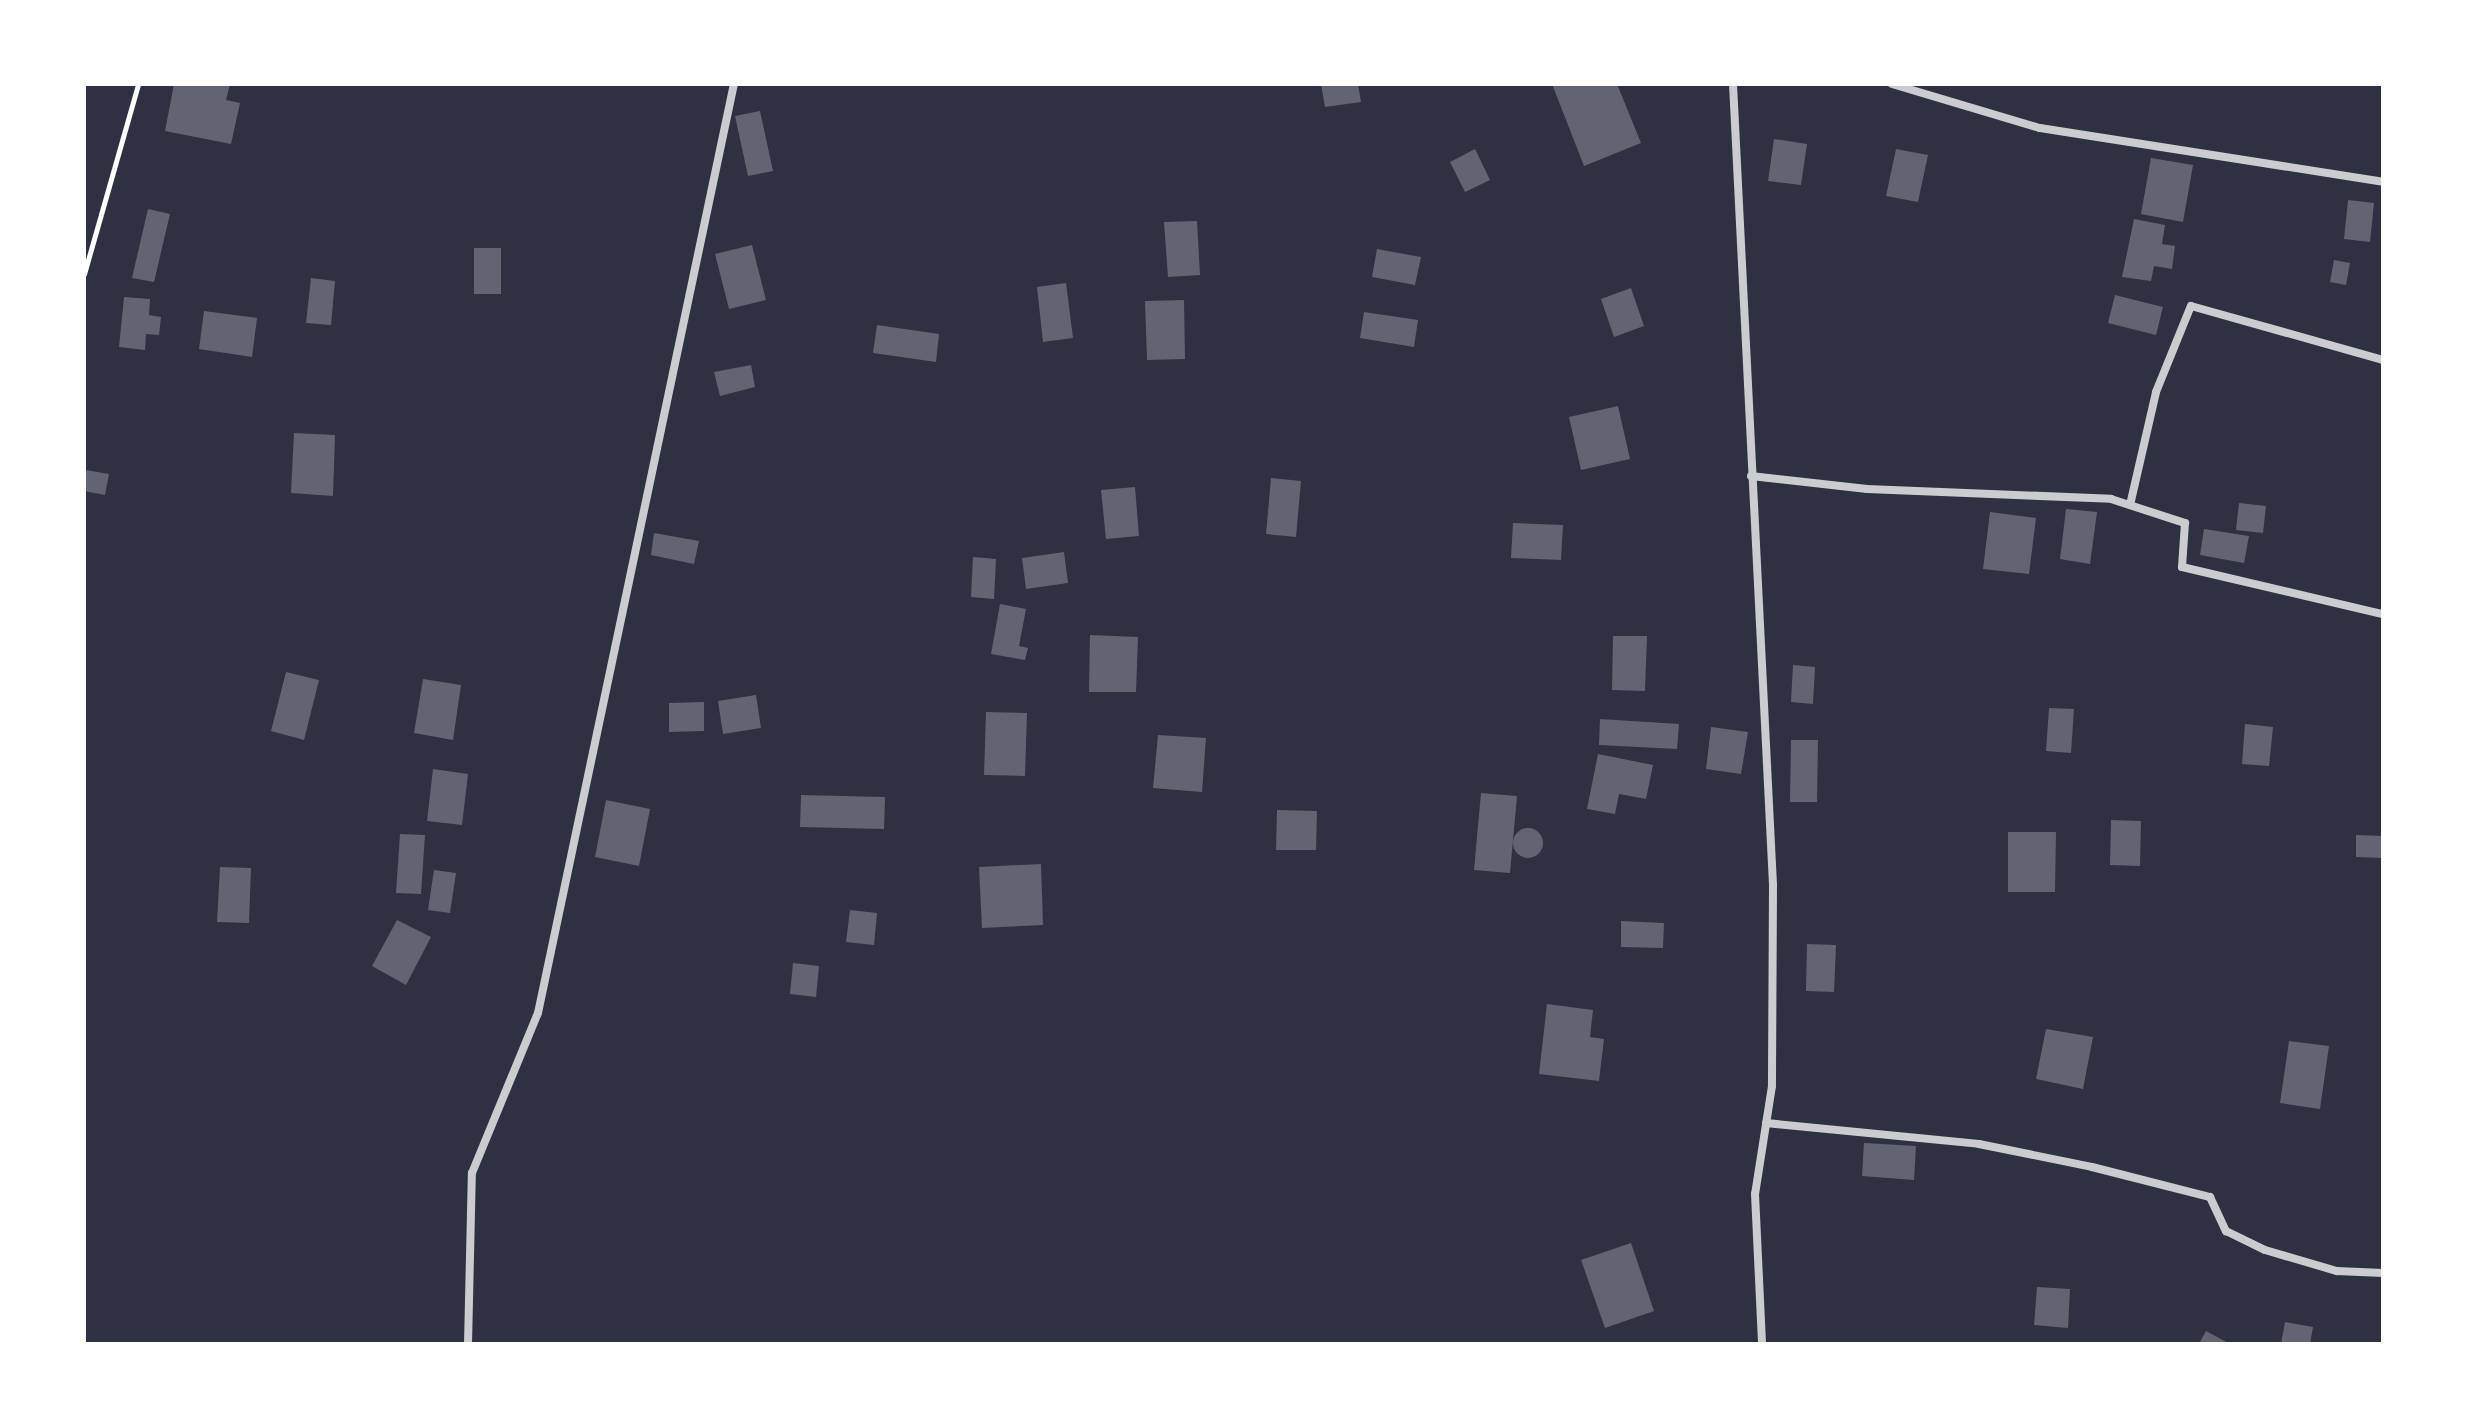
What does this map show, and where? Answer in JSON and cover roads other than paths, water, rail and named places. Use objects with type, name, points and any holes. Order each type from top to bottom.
[{"type":"street","points":[[468,1344],[472,1173],[538,1013],[734,84]]},
{"type":"street","points":[[1733,84],[1773,885],[1772,1086],[1755,1194],[1762,1344]]},
{"type":"street","points":[[1892,84],[2040,128],[2383,182]]},
{"type":"street","points":[[2130,505],[2156,392],[2191,306],[2383,360]]},
{"type":"street","points":[[1751,476],[1867,489],[2111,499],[2185,523],[2182,567],[2383,614]]},
{"type":"street","points":[[1766,1123],[1979,1144],[2121,1174],[2210,1197],[2226,1231],[2265,1250],[2337,1271],[2383,1273]]}]
